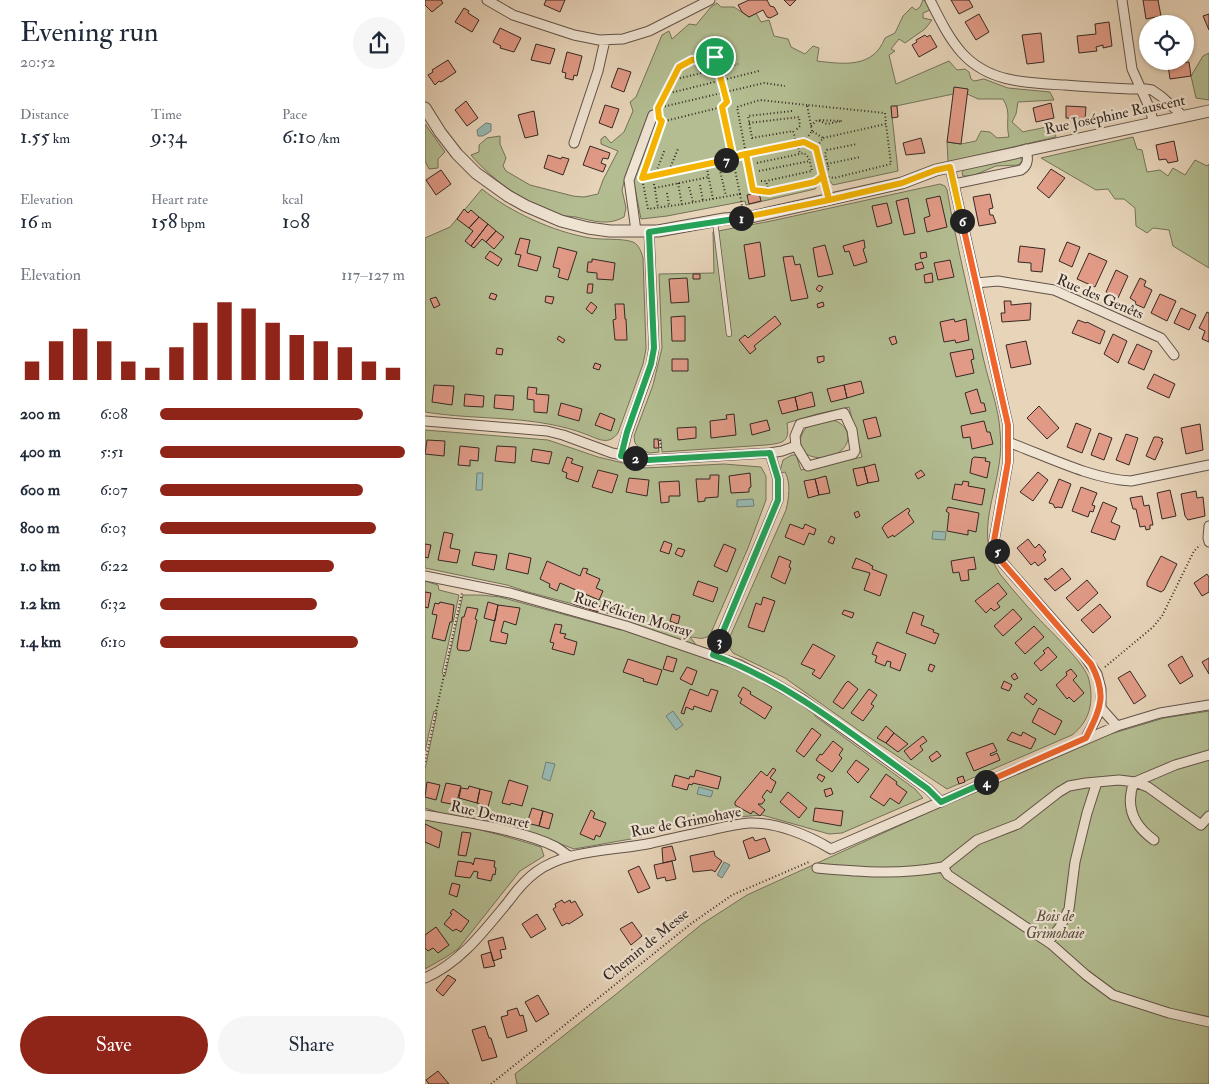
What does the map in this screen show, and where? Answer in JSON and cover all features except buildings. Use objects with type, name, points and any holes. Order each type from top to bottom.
[{"type":"street","points":[[487,0],[513,16],[574,35],[605,40],[623,39],[649,31],[710,0]]},
{"type":"street","points":[[929,0],[952,40],[963,54],[994,75],[1016,82],[1152,90],[1183,116]]},
{"type":"street","points":[[1122,0],[1132,69],[1149,107],[1153,123]]},
{"type":"street","points":[[574,143],[598,71],[605,40]]},
{"type":"street","name":"Rue Joséphine Rauscent","points":[[425,108],[457,154],[476,173],[508,196],[561,221],[588,228],[636,232],[649,232],[751,217],[902,183],[936,170],[1209,111]]},
{"type":"street","points":[[636,232],[629,180],[656,116]]},
{"type":"street","points":[[954,184],[1021,170],[1025,167],[1028,160],[1027,149]]},
{"type":"street","points":[[950,167],[1008,425],[1008,462],[994,541],[1003,563],[1083,654],[1097,674],[1101,689],[1101,708],[1086,738]]},
{"type":"street","points":[[621,456],[627,432],[651,364],[654,348],[649,232]]},
{"type":"street","name":"Rue des Genêts","points":[[976,283],[998,281],[1054,290],[1161,338],[1174,354]]},
{"type":"street","points":[[844,413],[851,430],[855,451],[853,454],[808,466],[796,446],[795,436],[800,424],[844,413]]},
{"type":"street","points":[[425,421],[547,431],[621,456],[648,460],[782,452],[796,446]]},
{"type":"street","points":[[1008,442],[1097,475],[1121,480],[1131,481],[1209,466]]},
{"type":"street","points":[[713,655],[778,500],[778,479],[770,453]]},
{"type":"street","points":[[1208,540],[1209,526]]},
{"type":"street","name":"Rue Félicien Mosray","points":[[425,576],[510,593],[599,618],[713,655],[748,669],[802,700],[928,789],[941,802]]},
{"type":"street","name":"Rue de Grimohaye","points":[[425,978],[442,970],[459,956],[480,935],[528,879],[553,861],[569,856],[650,843],[749,823],[780,828],[818,841],[831,849],[1117,726],[1160,713],[1209,705]]},
{"type":"street","points":[[1101,708],[1117,726]]},
{"type":"street","points":[[1155,840],[1141,829],[1132,810],[1130,794],[1135,782],[1175,765],[1209,755]]},
{"type":"street","points":[[817,868],[881,873],[919,871],[943,866],[977,840],[1025,820],[1069,786],[1097,782],[1119,780],[1135,782],[1148,788],[1201,825],[1209,816]]},
{"type":"street","points":[[1048,942],[1060,927],[1069,909],[1075,862],[1097,782]]},
{"type":"street","name":"Rue Demaret","points":[[425,815],[498,830],[549,844],[569,856]]},
{"type":"street","points":[[549,844],[553,861]]},
{"type":"street","points":[[943,866],[948,875],[1048,942],[1113,995],[1169,1014],[1209,1022]]},
{"type":"lane","points":[[715,221],[729,334]]},
{"type":"path","points":[[662,121],[722,107],[727,102],[725,92],[715,57],[692,60],[679,67],[658,108],[725,92],[764,83],[785,86]]},
{"type":"path","points":[[673,80],[738,64]]},
{"type":"path","points":[[665,94],[759,71]]},
{"type":"path","points":[[760,100],[885,113],[886,124],[891,164],[834,178],[823,176],[815,182],[769,192],[753,190],[737,107],[760,100]]},
{"type":"path","points":[[807,105],[812,131],[823,138]]},
{"type":"path","points":[[650,154],[642,178],[648,209],[682,205],[739,194],[722,107]]},
{"type":"path","points":[[749,124],[799,117],[800,126],[797,130],[752,138],[749,124],[748,116],[792,111]]},
{"type":"path","points":[[656,116],[662,121]]},
{"type":"path","points":[[811,126],[817,120],[842,121],[827,124],[817,120]]},
{"type":"path","points":[[659,129],[662,121]]},
{"type":"path","points":[[829,200],[816,148],[823,138],[886,124]]},
{"type":"path","points":[[793,131],[800,154]]},
{"type":"path","points":[[804,142],[812,131]]},
{"type":"path","points":[[642,178],[796,143],[804,142],[816,148]]},
{"type":"path","points":[[821,171],[829,169],[825,154],[827,150],[857,144]]},
{"type":"path","points":[[655,176],[665,149]]},
{"type":"path","points":[[667,173],[678,149]]},
{"type":"path","points":[[757,163],[804,153],[809,158],[812,171],[761,181]]},
{"type":"path","points":[[827,164],[860,157]]},
{"type":"path","points":[[718,162],[726,197]]},
{"type":"path","points":[[759,171],[810,162]]},
{"type":"path","points":[[706,164],[713,199]]},
{"type":"path","points":[[655,188],[709,177]]},
{"type":"path","points":[[766,180],[769,192]]},
{"type":"path","points":[[678,183],[682,205]]},
{"type":"path","points":[[654,184],[658,208]]},
{"type":"path","points":[[700,185],[703,201]]},
{"type":"path","points":[[689,187],[693,203]]},
{"type":"path","points":[[667,193],[669,206]]},
{"type":"path","points":[[1097,674],[1153,627],[1162,616],[1194,552],[1208,540]]},
{"type":"path","points":[[425,762],[464,584]]},
{"type":"path","name":"Chemin de Messe","points":[[491,1084],[714,907],[732,896],[811,861]]},
{"type":"green space","points":[[923,0],[929,2],[930,10],[923,13],[923,18],[932,20],[925,29],[905,43],[899,39],[891,49],[895,51],[889,55],[896,84],[949,61],[957,70],[965,69],[969,72],[971,79],[974,81],[984,79],[1008,88],[1050,92],[1054,100],[1018,102],[1016,114],[1012,122],[1023,132],[1053,124],[1056,137],[948,162],[947,142],[961,144],[976,141],[981,131],[990,132],[997,138],[1009,137],[1008,113],[1003,99],[978,99],[963,92],[891,107],[898,171],[833,185],[830,181],[820,182],[815,189],[746,205],[745,201],[641,219],[633,178],[650,114],[625,178],[622,190],[626,208],[624,217],[606,222],[558,215],[531,203],[488,173],[471,155],[479,152],[479,145],[487,138],[500,136],[500,144],[506,158],[503,166],[506,171],[530,185],[573,196],[584,197],[598,194],[618,151],[601,144],[601,139],[605,136],[611,143],[624,132],[633,111],[630,102],[636,97],[662,35],[669,31],[672,39],[689,24],[696,25],[711,7],[717,3],[721,7],[734,7],[749,17],[756,13],[761,22],[769,20],[774,36],[788,39],[791,47],[805,54],[813,46],[819,48],[817,61],[856,62],[865,60],[873,55],[880,48],[885,38],[895,33],[903,16],[912,7],[916,10],[920,7]]},
{"type":"green space","points":[[1209,53],[1209,100],[1196,98],[1191,76],[1203,56]]},
{"type":"green space","points":[[425,124],[445,152],[438,159],[438,168],[429,169],[425,161]]},
{"type":"green space","points":[[1133,137],[1137,149],[1142,150],[1147,172],[1160,170],[1168,176],[1173,168],[1185,175],[1195,160],[1207,166],[1209,164],[1209,268],[1173,246],[1169,230],[1153,228],[1147,233],[1136,226],[1135,208],[1124,199],[1115,199],[1108,189],[1096,190],[1041,158]]},
{"type":"green space","points":[[1019,157],[1023,160],[1019,165],[996,166],[972,176],[963,176],[962,173],[964,169]]},
{"type":"green space","points":[[940,184],[945,186],[947,190],[964,276],[999,423],[1001,439],[1000,456],[988,521],[989,547],[993,561],[1000,574],[1081,665],[1089,680],[1091,696],[1087,717],[1072,735],[947,789],[861,732],[785,678],[733,653],[729,647],[728,641],[786,510],[789,486],[785,472],[781,473],[780,471],[783,460],[796,455],[801,470],[862,457],[849,407],[787,423],[788,434],[786,438],[781,442],[772,444],[662,452],[661,439],[658,439],[659,452],[649,453],[640,449],[635,443],[634,436],[653,385],[662,348],[659,274],[714,273],[713,232]]},
{"type":"green space","points":[[482,189],[506,206],[547,226],[590,238],[633,242],[640,248],[643,258],[646,349],[643,364],[615,437],[608,440],[600,440],[568,428],[547,424],[425,412],[425,238],[450,227]]},
{"type":"green space","points":[[832,420],[839,422],[845,428],[848,437],[846,445],[841,451],[833,455],[815,457],[807,454],[801,448],[800,442],[805,429]]},
{"type":"green space","points":[[425,430],[548,440],[598,457],[644,468],[724,464],[761,467],[766,476],[766,500],[748,548],[710,635],[702,638],[690,637],[697,646],[742,660],[760,670],[762,680],[815,711],[815,716],[915,789],[923,798],[842,833],[829,834],[762,815],[645,829],[642,837],[574,849],[537,835],[446,815],[425,808],[425,769],[437,713],[434,711],[425,751],[425,581],[438,585],[439,590],[459,595],[442,673],[445,676],[463,595],[500,597],[621,630],[629,619],[507,585],[425,568]]},
{"type":"green space","name":"Bois de Grimohaie","points":[[1209,711],[1209,1084],[517,1084],[515,1074],[702,924],[747,895],[936,809],[1107,735],[1164,718]]},
{"type":"green space","points":[[425,819],[512,838],[541,847],[544,856],[520,871],[458,949],[425,969]]},
{"type":"water","points":[[486,123],[491,124],[491,131],[483,136],[478,136],[477,130]]},
{"type":"water","points":[[477,473],[483,473],[482,490],[476,490]]},
{"type":"water","points":[[753,499],[754,506],[737,507],[737,500]]},
{"type":"water","points":[[933,531],[946,532],[945,540],[932,539]]},
{"type":"water","points":[[673,711],[683,725],[676,730],[666,716]]},
{"type":"water","points":[[546,762],[555,764],[550,781],[542,778]]},
{"type":"water","points":[[699,787],[713,791],[711,797],[697,794]]},
{"type":"water","points":[[724,862],[730,865],[722,878],[717,875]]},
{"type":"route","points":[[715,57],[692,60],[679,67],[658,108],[659,118],[662,121],[642,178],[733,158],[746,154],[753,190],[765,193],[815,182],[823,176],[829,200],[902,183],[936,170],[950,167],[1008,425],[1008,462],[994,541],[1003,563],[1091,664],[1097,674],[1101,689],[1101,708],[1086,738],[941,802],[928,789],[802,700],[748,669],[713,655],[778,500],[778,479],[770,453],[648,460],[621,456],[627,432],[653,358],[654,340],[649,232],[751,217],[829,200],[816,148],[804,142],[741,155],[733,158],[722,107],[727,102],[715,57]]}]
